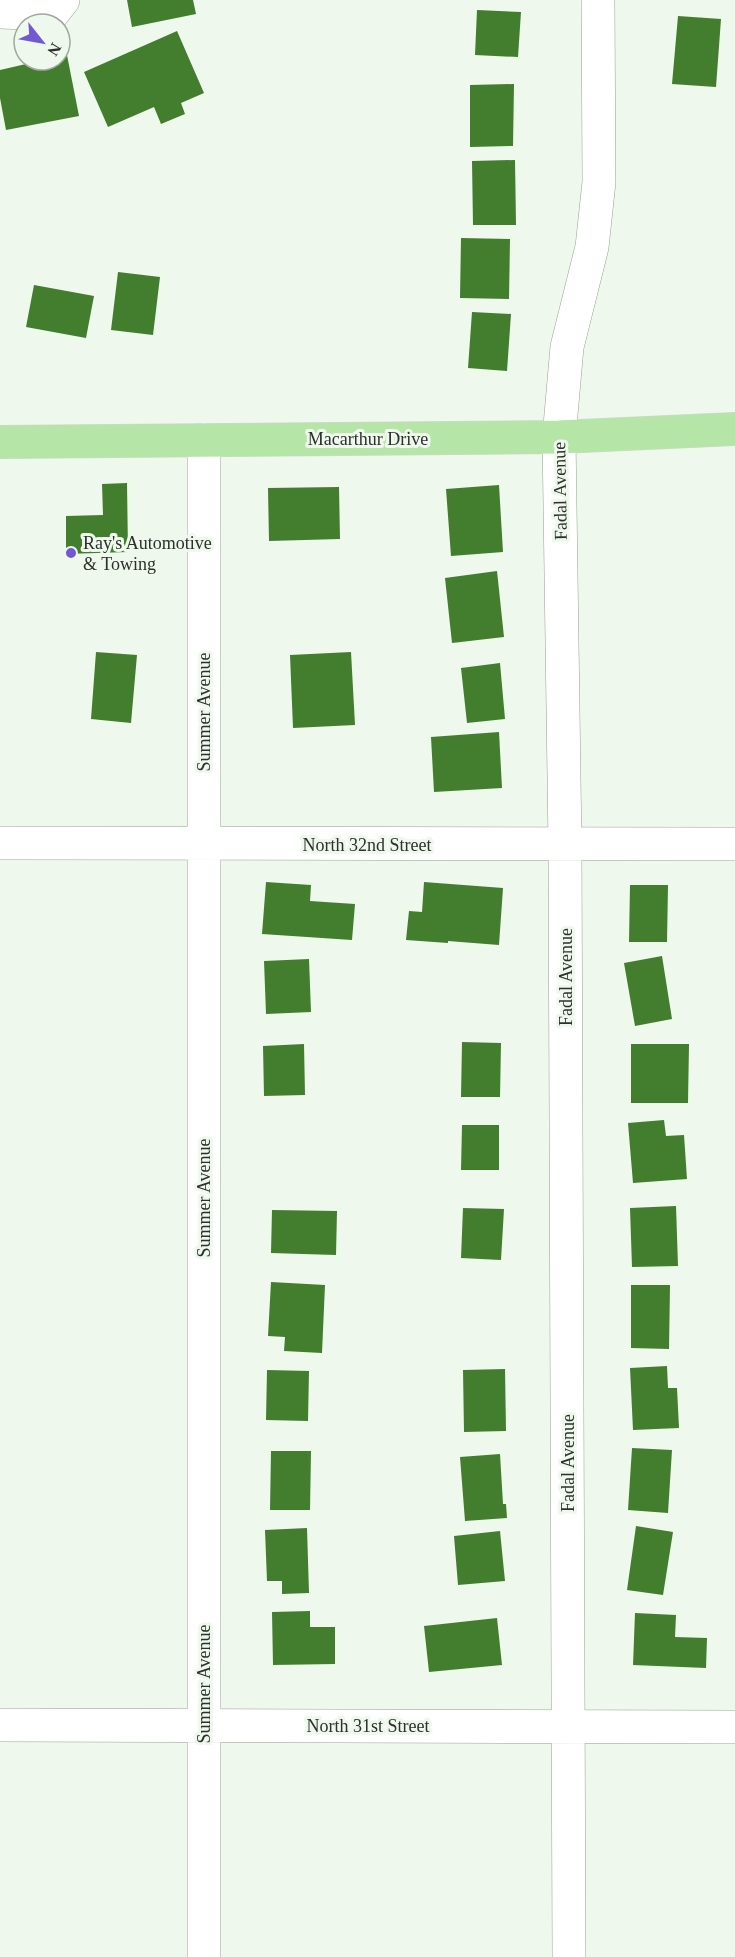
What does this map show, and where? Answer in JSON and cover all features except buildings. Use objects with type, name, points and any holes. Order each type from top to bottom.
[{"type":"main road","name":"Macarthur Drive","points":[[0,442],[559,437],[735,429]]},
{"type":"street","points":[[0,12],[52,14],[63,0]]},
{"type":"street","name":"Fadal Avenue","points":[[569,1957],[565,845],[559,437],[567,347],[592,247],[599,182],[598,0]]},
{"type":"street","name":"Summer Avenue","points":[[204,440],[204,1957]]},
{"type":"street","name":"North 32nd Street","points":[[0,843],[735,844]]},
{"type":"street","name":"North 31st Street","points":[[0,1725],[735,1727]]},
{"type":"place","name":"Ray's Automotive & Towing","points":[[71,553]]}]
